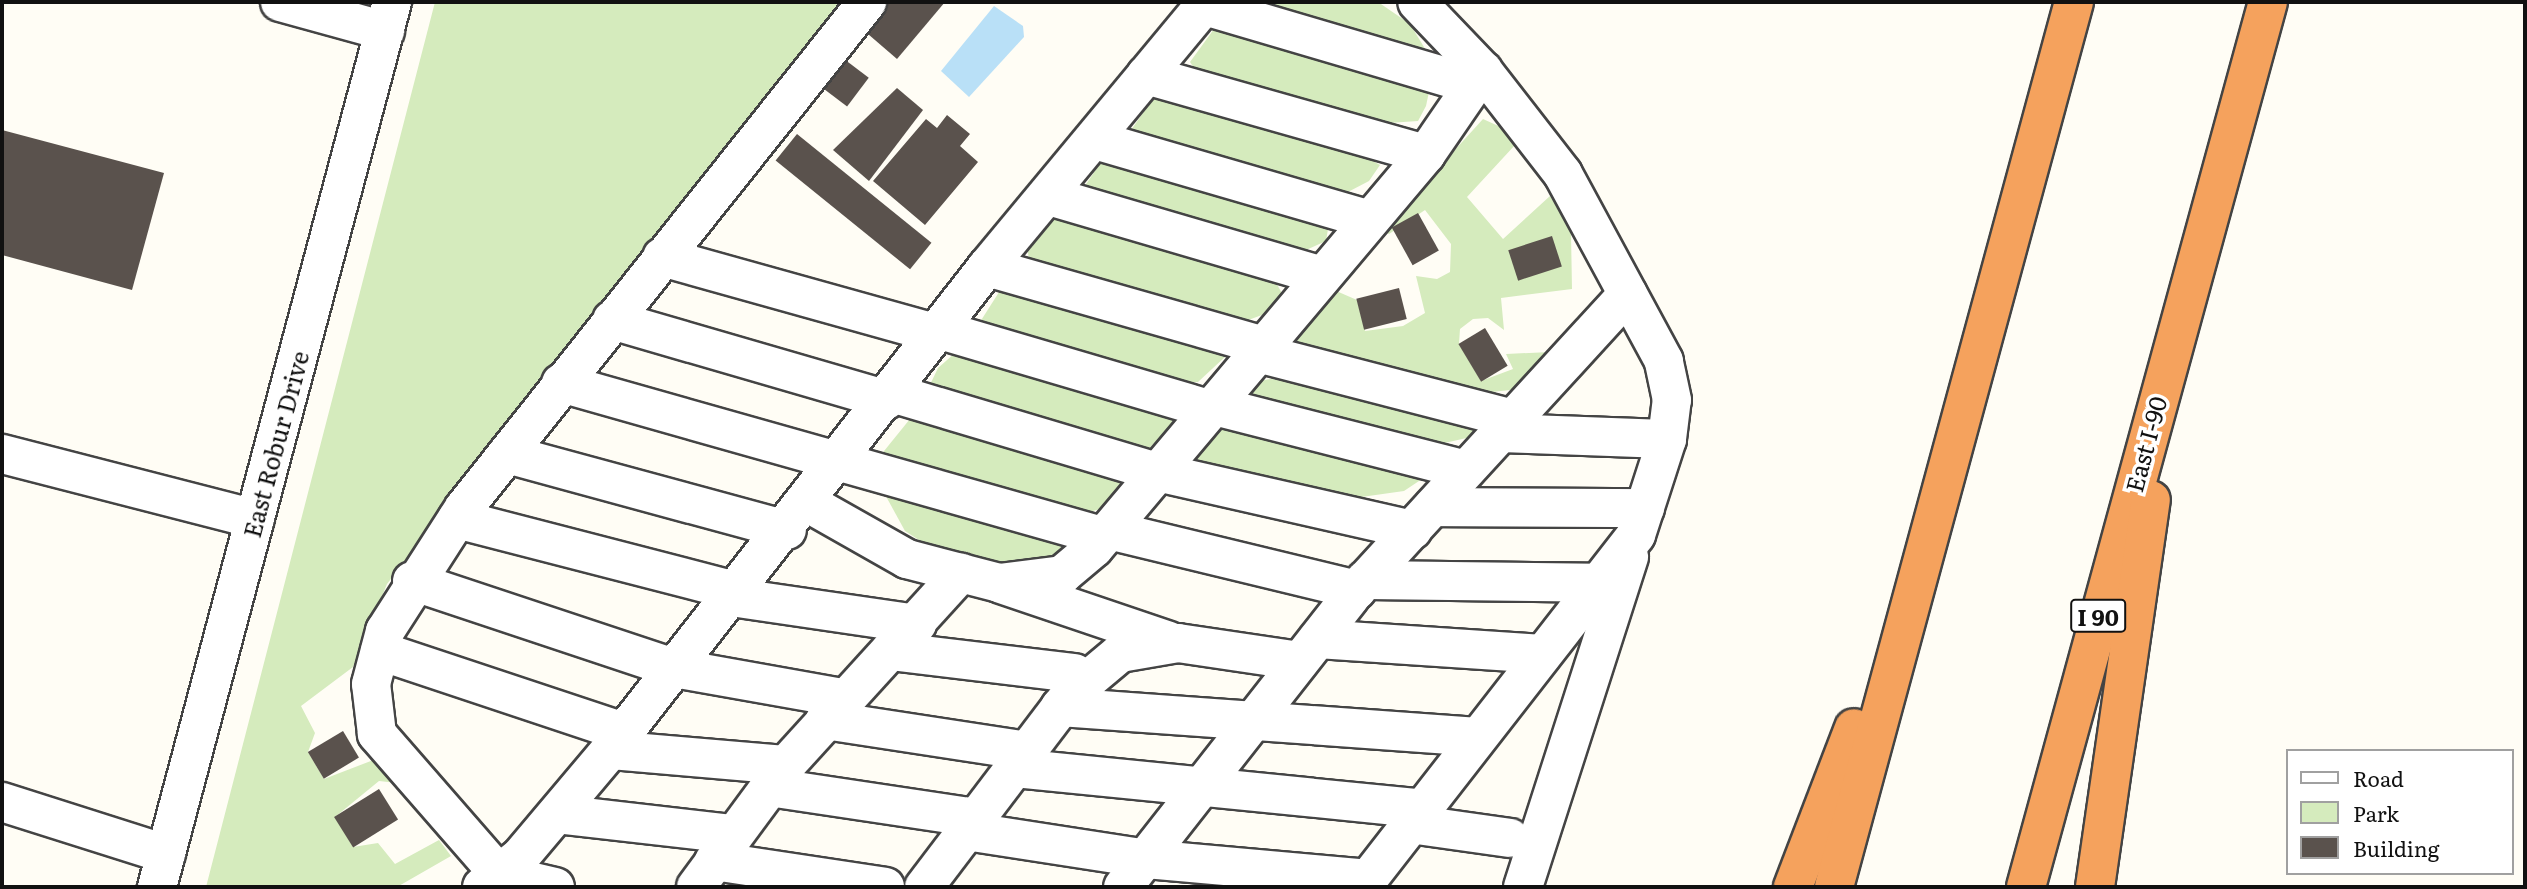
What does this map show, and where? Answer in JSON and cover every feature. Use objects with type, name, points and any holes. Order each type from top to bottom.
[{"type":"highway","points":[[1833,887],[2074,2]]},
{"type":"highway","name":"East I-90","points":[[2026,887],[2171,345],[2268,2]]},
{"type":"highway","points":[[2095,887],[2171,345]]},
{"type":"highway","points":[[1793,887],[1931,527]]},
{"type":"street","points":[[280,2],[388,16]]},
{"type":"street","points":[[555,887],[490,881],[377,734],[371,684],[380,651],[412,580],[457,519],[561,383],[867,2]]},
{"type":"street","points":[[1417,2],[1478,78],[1563,174],[1664,361],[1672,400],[1667,439],[1523,887]]},
{"type":"street","points":[[490,881],[557,814],[617,741],[840,463],[987,268],[1206,4],[1478,78]]},
{"type":"street","name":"East Robur Drive","points":[[161,870],[388,16]]},
{"type":"street","points":[[1146,75],[1426,154]]},
{"type":"street","points":[[999,583],[1062,575],[1102,538],[1213,408],[1367,219],[1426,154],[1478,78]]},
{"type":"street","points":[[1095,140],[1367,219]]},
{"type":"street","points":[[1049,196],[1322,276]]},
{"type":"street","points":[[662,257],[1213,408],[1466,470]]},
{"type":"street","points":[[987,268],[1261,349],[1506,426],[1667,439]]},
{"type":"street","points":[[1134,873],[1361,585],[1629,293]]},
{"type":"street","points":[[612,320],[1157,472],[1422,518],[1640,521]]},
{"type":"street","points":[[561,383],[1102,538],[1361,585],[1598,583]]},
{"type":"street","points":[[2,454],[255,519]]},
{"type":"street","points":[[507,454],[797,516],[907,559],[999,583],[1082,616],[1178,643],[1309,650],[1543,654]]},
{"type":"street","points":[[457,519],[734,594],[917,624]]},
{"type":"street","points":[[380,651],[617,741],[778,776],[972,825],[1134,873],[1366,883],[1598,583],[1640,521]]},
{"type":"street","points":[[1069,692],[1082,616],[1102,538]]},
{"type":"street","points":[[714,861],[778,776],[834,709],[917,624],[961,573]]},
{"type":"street","points":[[412,580],[674,668],[1021,759],[1201,788],[1417,816],[1510,838]]},
{"type":"street","points":[[924,887],[1069,692],[1121,653],[1178,643]]},
{"type":"street","points":[[890,651],[1069,692],[1252,722],[1478,737]]},
{"type":"street","points":[[2,802],[161,870]]},
{"type":"street","points":[[557,814],[714,861],[885,887]]},
{"type":"green space","points":[[435,2],[851,2],[631,268],[387,584],[353,667],[301,706],[315,733],[308,752],[324,779],[376,759],[416,794],[415,806],[397,783],[379,781],[335,817],[353,847],[378,843],[395,864],[439,840],[451,856],[397,887],[206,887]]},
{"type":"green space","points":[[1245,2],[1378,2],[1410,24],[1427,52]]},
{"type":"green space","points":[[1214,29],[1430,87],[1426,106],[1418,121],[1374,124],[1196,71],[1190,62]]},
{"type":"green space","points":[[1166,97],[1362,155],[1380,165],[1369,181],[1346,193],[1129,133],[1152,100]]},
{"type":"green space","points":[[1483,119],[1505,129],[1515,145],[1467,197],[1503,239],[1550,196],[1571,232],[1572,289],[1501,298],[1504,330],[1488,318],[1473,319],[1460,329],[1459,344],[1481,381],[1513,369],[1506,354],[1550,352],[1533,376],[1510,390],[1483,393],[1295,343],[1334,290],[1357,300],[1365,331],[1403,326],[1425,313],[1416,276],[1437,279],[1450,272],[1451,244],[1425,210],[1389,234],[1382,230]]},
{"type":"green space","points":[[1106,155],[1261,200],[1328,229],[1326,241],[1295,255],[1082,190]]},
{"type":"green space","points":[[1055,215],[1275,281],[1283,295],[1262,315],[1240,323],[1029,260],[1027,245]]},
{"type":"green space","points":[[1001,289],[1216,343],[1226,356],[1198,382],[1172,383],[980,322]]},
{"type":"green space","points":[[955,353],[1173,411],[1172,424],[1141,457],[926,393],[938,368]]},
{"type":"green space","points":[[1270,379],[1312,381],[1477,425],[1471,437],[1440,444],[1255,401],[1250,391],[1255,382]]},
{"type":"green space","points":[[914,414],[1125,478],[1103,508],[1086,513],[880,456]]},
{"type":"green space","points":[[1225,426],[1422,479],[1404,491],[1340,500],[1191,462]]},
{"type":"green space","points":[[882,489],[1068,545],[1065,553],[1017,568],[936,551],[905,531]]},
{"type":"water","points":[[994,6],[1023,26],[1024,37],[969,97],[941,71]]},
{"type":"building","points":[[884,2],[945,2],[897,59],[861,28]]},
{"type":"building","points":[[844,59],[869,78],[847,106],[822,88]]},
{"type":"building","points":[[897,88],[923,110],[869,181],[833,150]]},
{"type":"building","points":[[947,115],[970,134],[960,146],[978,162],[925,225],[873,181],[926,119],[937,128]]},
{"type":"building","points":[[2,130],[164,173],[132,290],[2,255]]},
{"type":"building","points":[[797,134],[931,243],[910,269],[776,160]]},
{"type":"building","points":[[1418,213],[1439,251],[1413,265],[1392,228]]},
{"type":"building","points":[[1552,236],[1562,266],[1518,281],[1508,250]]},
{"type":"building","points":[[1399,288],[1407,319],[1364,330],[1356,299]]},
{"type":"building","points":[[1485,328],[1508,366],[1481,382],[1458,344]]},
{"type":"building","points":[[343,731],[359,758],[324,779],[308,752]]},
{"type":"building","points":[[379,789],[398,820],[353,848],[334,817]]}]
